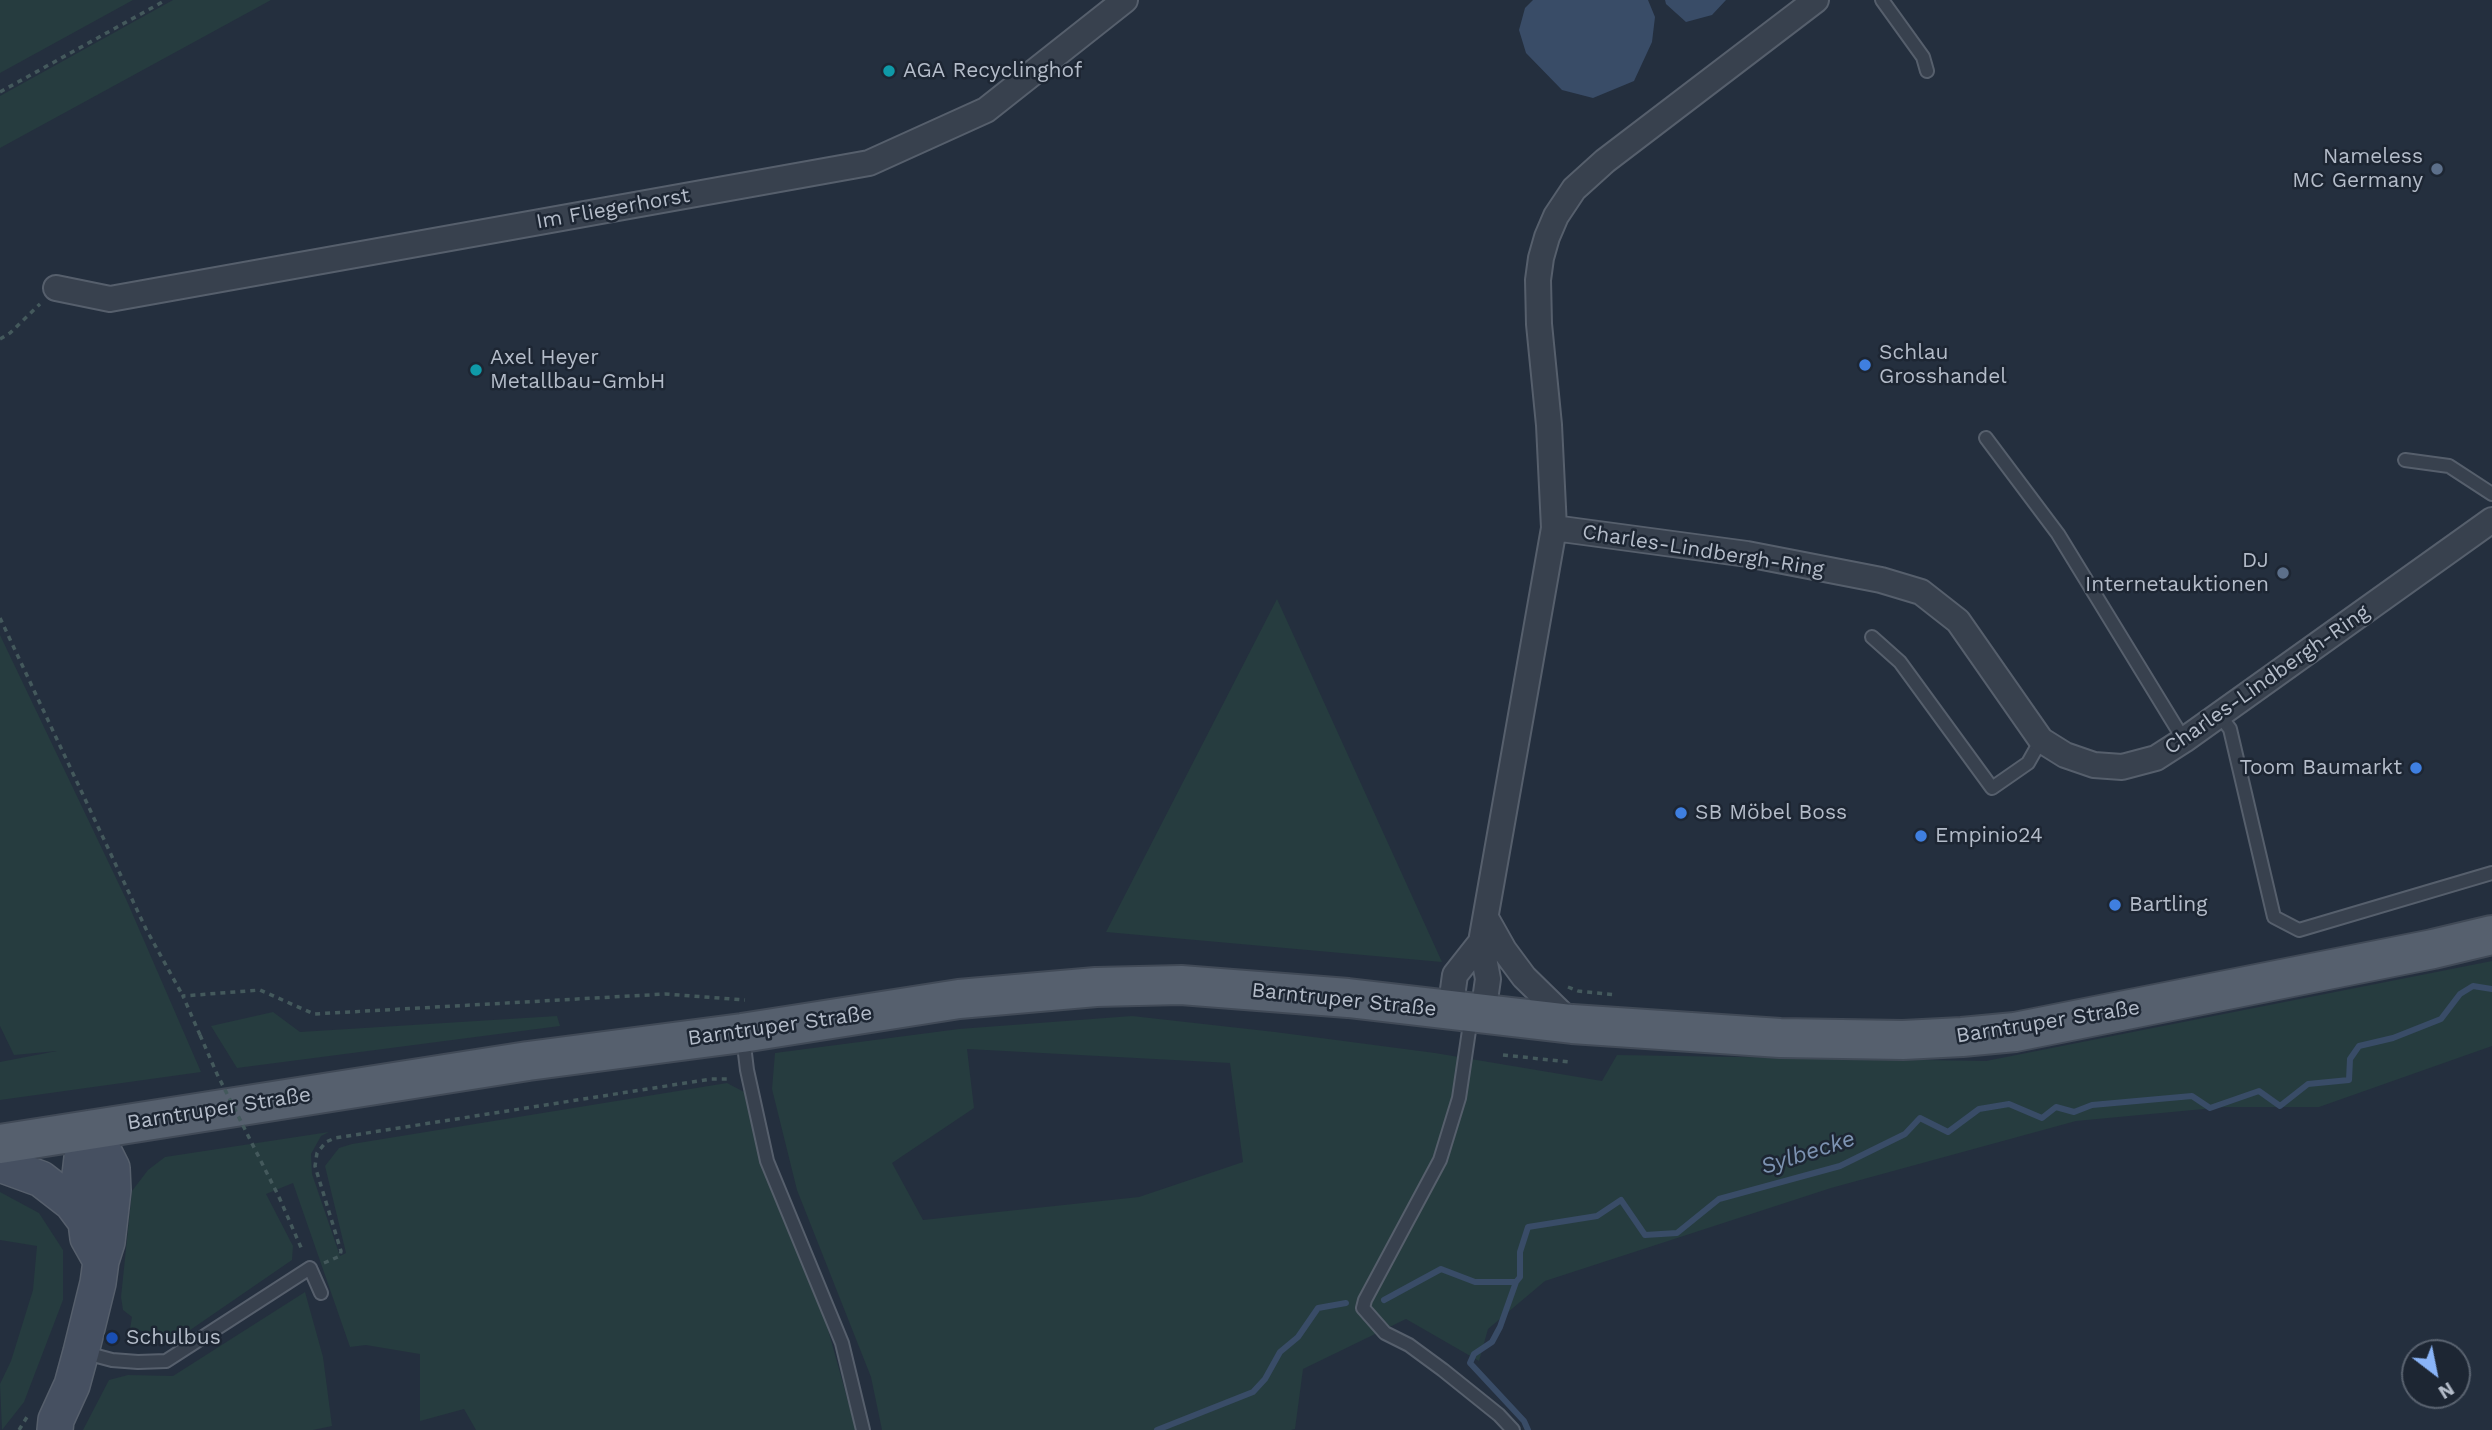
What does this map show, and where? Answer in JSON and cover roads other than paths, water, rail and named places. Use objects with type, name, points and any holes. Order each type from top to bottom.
[{"type":"main road","name":"Barntruper Straße","points":[[37,1428],[72,1385],[98,1283],[100,1261],[107,1242],[113,1189],[112,1168],[92,1128],[528,1061],[742,1033],[959,999],[1096,987],[1193,986],[1348,998],[1572,1024],[1780,1038],[1902,1040],[2015,1031],[2492,936]]},
{"type":"main road","points":[[112,1168],[141,1134],[167,1116]]},
{"type":"main road","points":[[0,1144],[92,1128]]},
{"type":"main road","points":[[92,1128],[83,1149],[81,1164],[83,1219],[88,1238],[100,1261]]},
{"type":"main road","points":[[0,1164],[49,1184],[72,1203],[83,1219]]},
{"type":"street","name":"Im Fliegerhorst","points":[[57,288],[110,299],[869,163],[986,110],[1125,0]]},
{"type":"street","name":"Charles-Lindbergh-Ring","points":[[1468,1013],[1488,979],[1481,943],[1555,528],[1539,324],[1538,280],[1541,258],[1556,216],[1574,189],[1605,161],[1816,0]]},
{"type":"street","name":"Charles-Lindbergh-Ring","points":[[1555,528],[1747,554],[1881,580],[1921,592],[1958,621],[2041,740],[2065,755],[2094,765],[2122,766],[2156,758],[2184,740],[2492,520]]},
{"type":"street","points":[[1486,918],[1504,950],[1524,977],[1572,1024]]},
{"type":"street","name":"Charles-Lindbergh-Ring","points":[[1468,1013],[1455,975],[1481,943]]},
{"type":"lane","points":[[1882,0],[1923,57],[1927,71]]},
{"type":"lane","points":[[1986,438],[2058,534],[2184,740]]},
{"type":"lane","points":[[2405,460],[2449,466],[2492,494]]},
{"type":"lane","points":[[1872,637],[1900,662],[1992,788],[2028,763],[2041,740]]},
{"type":"lane","points":[[2220,716],[2230,729],[2274,917],[2299,930],[2492,873]]},
{"type":"lane","points":[[1468,1013],[1459,1098],[1440,1160],[1363,1308],[1385,1333],[1409,1345],[1443,1370],[1499,1415],[1513,1430]]},
{"type":"lane","points":[[742,1033],[747,1070],[767,1161],[842,1343],[863,1430]]},
{"type":"lane","points":[[81,1352],[112,1360],[166,1361],[310,1268],[321,1293]]},
{"type":"water","points":[[1533,0],[1648,0],[1655,17],[1652,42],[1634,81],[1593,98],[1562,90],[1526,53],[1519,30],[1525,8]]},
{"type":"water","points":[[1665,0],[1726,0],[1712,15],[1686,22]]},
{"type":"waterway","name":"Sylbecke","points":[[1384,1300],[1441,1269],[1475,1282],[1516,1282],[1520,1277],[1520,1252],[1528,1227],[1597,1216],[1621,1200],[1645,1235],[1677,1233],[1719,1199],[1840,1166],[1905,1134],[1920,1118],[1948,1132],[1979,1109],[2009,1104],[2042,1118],[2056,1107],[2074,1112],[2092,1105],[2192,1096],[2210,1108],[2259,1091],[2280,1106],[2308,1084],[2349,1080],[2350,1059],[2359,1046],[2393,1038],[2441,1019],[2460,994],[2473,986],[2492,989]]},
{"type":"waterway","points":[[1516,1282],[1492,1342],[1474,1354],[1470,1363],[1524,1421],[1528,1430]]},
{"type":"waterway","name":"Sylbecke","points":[[1157,1430],[1253,1392],[1265,1379],[1280,1352],[1298,1337],[1318,1308],[1346,1303]]},
{"type":"place","name":"AGA Recyclinghof","points":[[889,71]]},
{"type":"place","name":"Nameless MC Germany","points":[[2437,169]]},
{"type":"place","name":"Schlau Grosshandel","points":[[1865,365]]},
{"type":"place","name":"Axel Heyer Metallbau-GmbH","points":[[476,370]]},
{"type":"place","name":"DJ Internetauktionen","points":[[2283,573]]},
{"type":"place","name":"Toom Baumarkt","points":[[2416,768]]},
{"type":"place","name":"SB Möbel Boss","points":[[1681,813]]},
{"type":"place","name":"Empinio24","points":[[1921,836]]},
{"type":"place","name":"Bartling","points":[[2115,905]]},
{"type":"place","name":"Schulbus","points":[[112,1338]]}]
